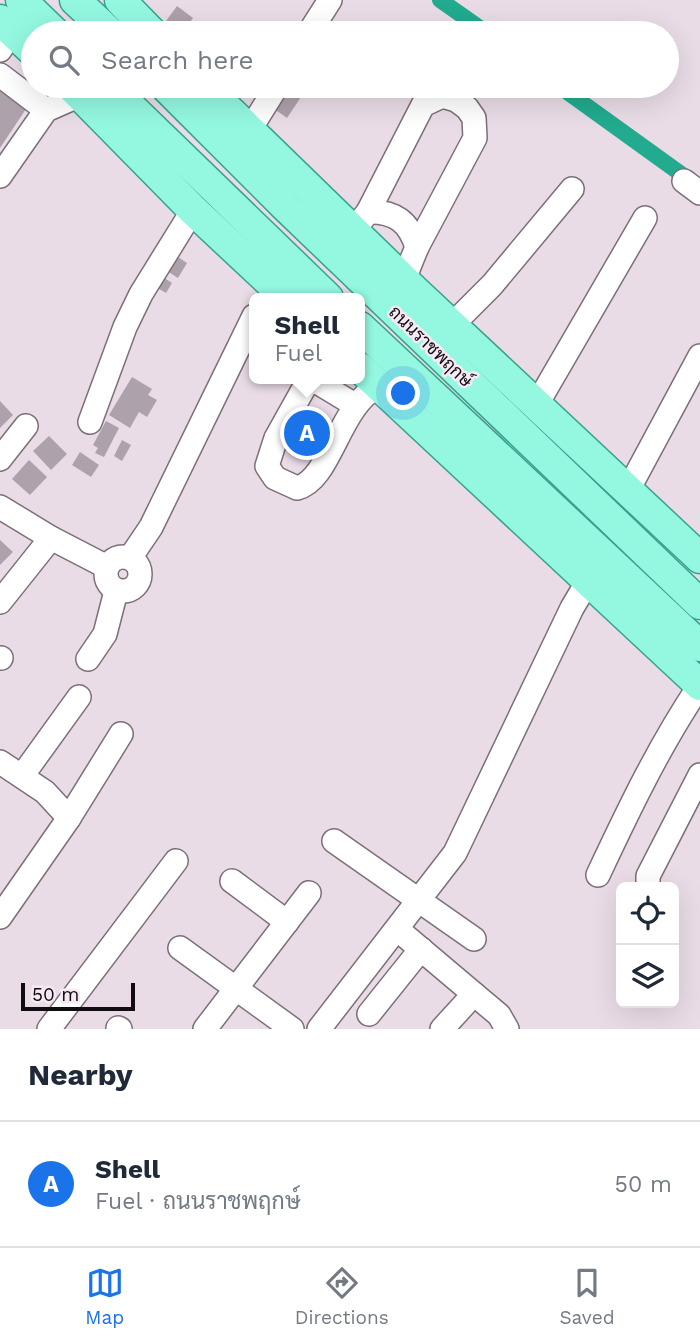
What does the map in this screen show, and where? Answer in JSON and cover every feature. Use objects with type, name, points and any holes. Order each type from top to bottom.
[{"type":"main road","points":[[21,0],[43,21]]},
{"type":"main road","points":[[75,0],[97,21]]},
{"type":"main road","points":[[120,0],[140,21]]},
{"type":"main road","points":[[84,98],[275,293]]},
{"type":"main road","points":[[121,98],[323,293]]},
{"type":"main road","name":"ถนนราชพฤกษ์","points":[[177,98],[286,207],[700,604]]},
{"type":"main road","name":"ถนนราชพฤกษ์","points":[[216,98],[249,131],[361,222],[409,285],[700,558]]},
{"type":"main road","points":[[286,207],[409,285]]},
{"type":"main road","points":[[219,233],[313,293]]},
{"type":"main road","name":"ถนนราชพฤกษ์","points":[[365,333],[700,646]]},
{"type":"main road","points":[[369,377],[700,685]]},
{"type":"street","points":[[317,21],[330,0]]},
{"type":"street","points":[[0,75],[21,91]]},
{"type":"street","points":[[30,98],[46,110]]},
{"type":"street","points":[[0,176],[46,110],[64,98]]},
{"type":"street","points":[[249,131],[270,98]]},
{"type":"street","points":[[361,222],[423,105],[438,98]]},
{"type":"street","points":[[409,285],[416,247],[475,138],[474,118],[461,104],[447,98]]},
{"type":"street","points":[[452,325],[492,285],[572,190]]},
{"type":"street","points":[[90,422],[125,327],[141,294],[193,210]]},
{"type":"street","points":[[361,222],[392,214],[402,219],[412,232],[416,247]]},
{"type":"street","points":[[537,404],[645,218]]},
{"type":"street","points":[[130,558],[151,527],[249,326]]},
{"type":"street","points":[[628,490],[700,356]]},
{"type":"street","points":[[307,384],[268,457],[267,466],[270,472],[288,486],[297,488],[312,481],[355,405],[369,390],[369,377]]},
{"type":"street","points":[[319,384],[355,405]]},
{"type":"street","points":[[0,459],[26,426]]},
{"type":"street","points":[[0,508],[107,567]]},
{"type":"street","points":[[0,602],[51,538]]},
{"type":"street","points":[[117,558],[130,558],[139,568],[139,581],[129,590],[116,590],[106,580],[107,567],[117,558]]},
{"type":"street","points":[[319,1029],[455,853],[572,608],[588,581]]},
{"type":"street","points":[[88,659],[105,634],[116,590]]},
{"type":"street","points":[[598,875],[644,777],[700,685]]},
{"type":"street","points":[[22,776],[79,697]]},
{"type":"street","points":[[0,917],[68,818],[121,734]]},
{"type":"street","points":[[0,762],[45,792],[68,818]]},
{"type":"street","points":[[648,882],[648,876],[700,775]]},
{"type":"street","points":[[334,841],[474,939]]},
{"type":"street","points":[[49,1029],[176,861]]},
{"type":"street","points":[[232,881],[287,922]]},
{"type":"street","points":[[205,1029],[309,893]]},
{"type":"street","points":[[397,929],[499,1015],[507,1029]]},
{"type":"street","points":[[180,948],[292,1029]]},
{"type":"street","points":[[369,1014],[421,949]]},
{"type":"street","points":[[442,1029],[474,994]]},
{"type":"building","points":[[177,6],[193,18],[191,21],[166,21]]},
{"type":"building","points":[[0,87],[22,101],[19,105],[26,109],[0,148]]},
{"type":"building","points":[[280,98],[300,98],[287,118],[273,108]]},
{"type":"building","points":[[175,255],[187,263],[178,278],[167,271],[163,277],[172,283],[166,293],[149,283]]},
{"type":"building","points":[[132,377],[152,389],[148,395],[157,400],[147,417],[139,412],[130,428],[109,415]]},
{"type":"building","points":[[0,401],[13,415],[0,428]]},
{"type":"building","points":[[106,421],[119,428],[104,457],[95,453],[98,448],[93,445]]},
{"type":"building","points":[[49,436],[67,454],[51,470],[33,451]]},
{"type":"building","points":[[122,440],[131,445],[122,461],[114,456]]},
{"type":"building","points":[[80,452],[99,465],[91,477],[72,465]]},
{"type":"building","points":[[29,460],[47,477],[30,495],[12,479]]},
{"type":"building","points":[[0,540],[13,552],[0,565]]},
{"type":"waterway","points":[[440,0],[470,21]]},
{"type":"waterway","points":[[576,98],[695,184]]},
{"type":"place","name":"Shell","points":[[307,433]]}]
